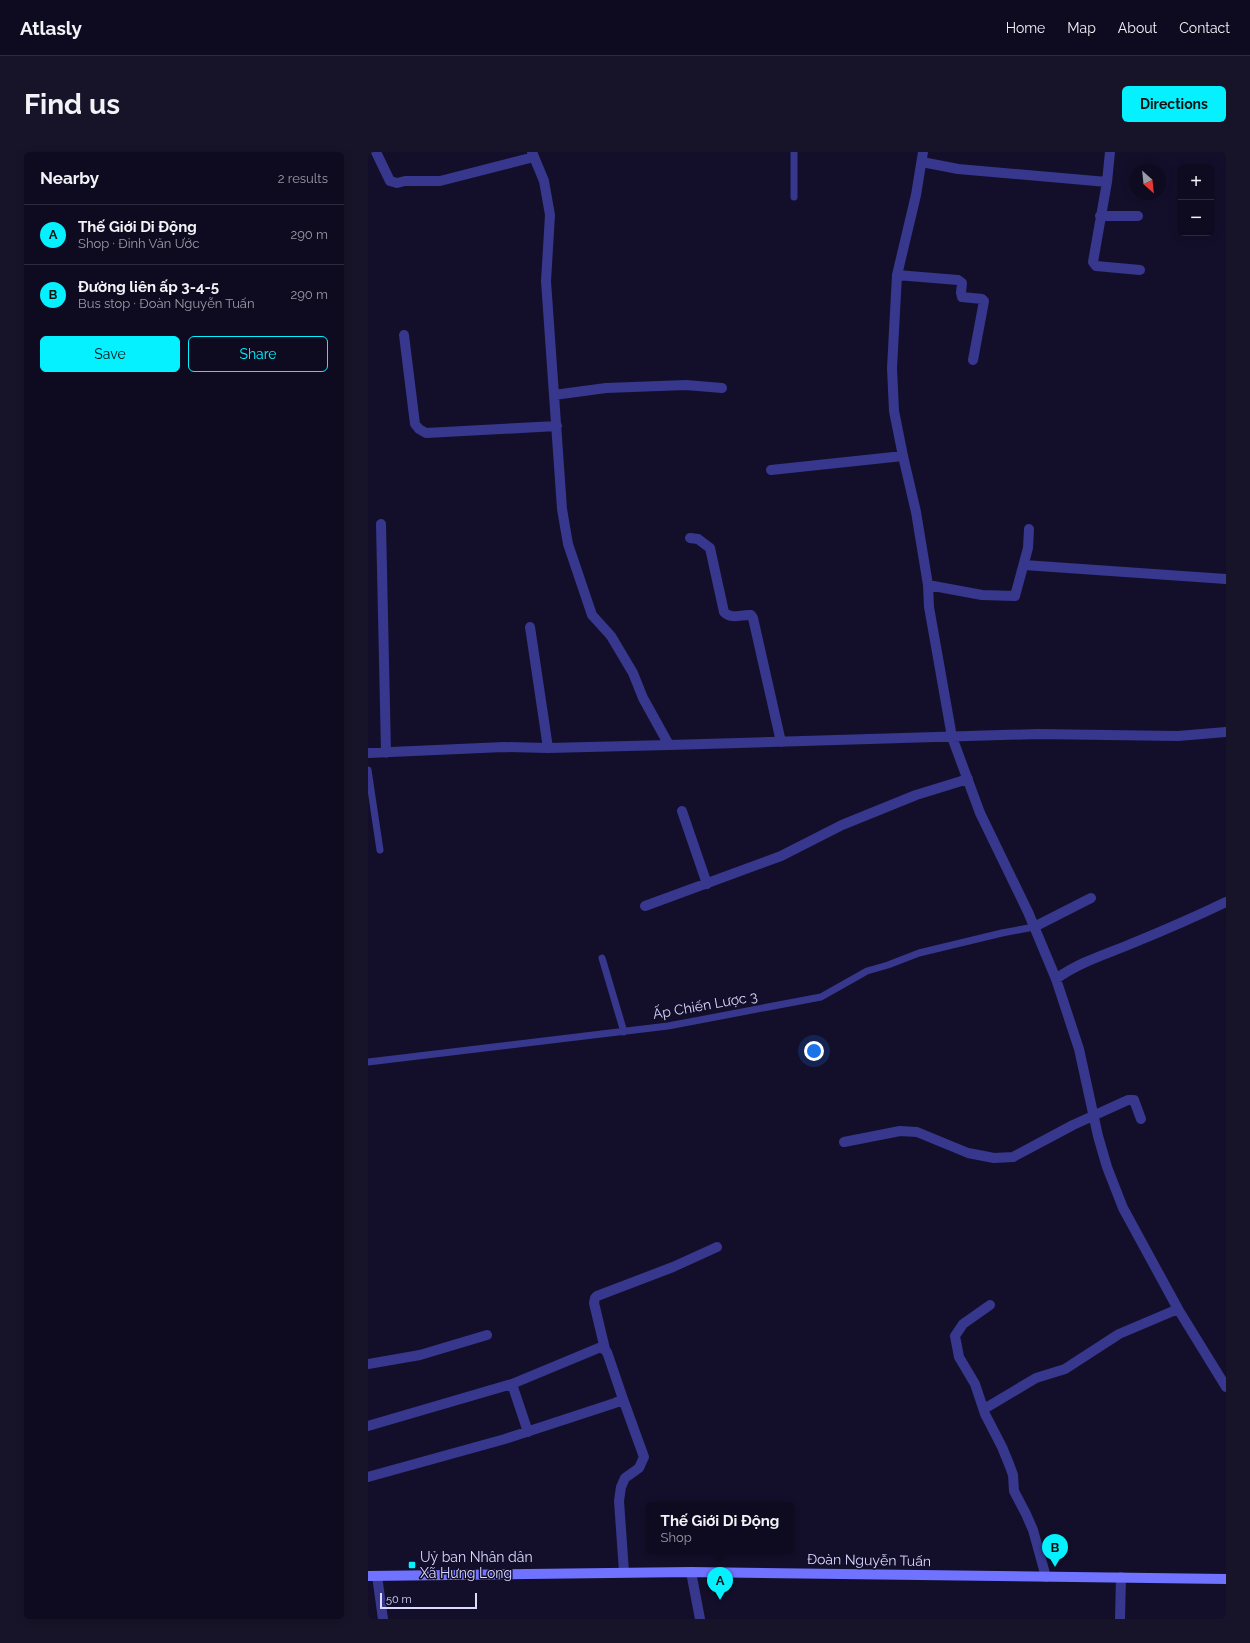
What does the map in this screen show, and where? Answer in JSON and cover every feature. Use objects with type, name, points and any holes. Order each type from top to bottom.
[{"type":"main road","name":"Đoàn Nguyễn Tuấn","points":[[373,1576],[691,1572],[1226,1579]]},
{"type":"street","points":[[376,152],[390,181],[397,184],[405,181],[440,181],[533,155],[544,181],[550,215],[546,280],[562,509],[568,544],[592,615],[611,636],[633,673],[643,698],[669,745]]},
{"type":"street","points":[[1110,152],[1107,182],[1093,262],[1096,266],[1140,270]]},
{"type":"street","points":[[1107,182],[958,169],[923,157],[916,195],[897,276],[892,368],[894,411],[916,512],[928,585],[929,607],[952,737],[980,813],[1034,927],[1056,979],[1079,1050],[1107,1167],[1124,1208],[1178,1309],[1226,1387]]},
{"type":"street","points":[[1100,216],[1138,216]]},
{"type":"street","points":[[897,276],[958,280],[962,283],[962,297],[982,299],[984,301],[973,360]]},
{"type":"street","points":[[404,335],[415,424],[419,429],[426,433],[557,426]]},
{"type":"street","points":[[554,395],[622,388],[686,385],[722,388]]},
{"type":"street","points":[[771,470],[903,456]]},
{"type":"street","points":[[381,524],[386,753]]},
{"type":"street","points":[[928,585],[982,595],[1011,597],[1016,594],[1028,548],[1030,529]]},
{"type":"street","points":[[690,538],[698,539],[710,548],[724,612],[728,616],[732,617],[745,614],[751,615],[753,618],[781,742]]},
{"type":"street","points":[[1024,565],[1226,579]]},
{"type":"street","points":[[530,627],[548,748]]},
{"type":"street","points":[[368,753],[1038,734],[1178,736],[1226,732]]},
{"type":"street","points":[[645,906],[781,856],[842,825],[916,795],[968,779]]},
{"type":"street","points":[[682,811],[707,884]]},
{"type":"street","points":[[1034,927],[1091,898]]},
{"type":"street","points":[[1056,979],[1069,970],[1097,957],[1191,919],[1226,902]]},
{"type":"street","points":[[844,1142],[900,1131],[916,1132],[968,1153],[994,1158],[1012,1157],[1073,1125],[1094,1117],[1128,1100],[1134,1100],[1142,1119]]},
{"type":"street","points":[[624,1572],[619,1501],[621,1487],[626,1478],[639,1468],[644,1457],[605,1349],[594,1298],[673,1267],[718,1247]]},
{"type":"street","points":[[990,1305],[963,1324],[955,1336],[958,1357],[975,1384],[985,1414],[1009,1464],[1013,1475],[1014,1491],[1033,1530],[1046,1577]]},
{"type":"street","points":[[984,1409],[1036,1378],[1065,1369],[1119,1334],[1178,1309]]},
{"type":"street","points":[[368,1364],[420,1355],[487,1335]]},
{"type":"street","points":[[368,1426],[512,1384],[601,1348],[605,1349]]},
{"type":"street","points":[[512,1384],[528,1432]]},
{"type":"street","points":[[368,1477],[505,1440],[623,1399]]},
{"type":"street","points":[[691,1572],[700,1619]]},
{"type":"street","points":[[373,1576],[383,1619]]},
{"type":"street","points":[[1120,1619],[1121,1578]]},
{"type":"lane","points":[[794,152],[794,197]]},
{"type":"lane","points":[[368,770],[380,850]]},
{"type":"lane","name":"Ấp Chiến Lược 3","points":[[368,1062],[623,1028],[668,1026],[821,997],[867,971],[919,953],[1002,933],[1034,927]]},
{"type":"lane","points":[[602,958],[623,1028]]},
{"type":"place","name":"Uỷ ban Nhân dân Xã Hưng Long","points":[[412,1565]]},
{"type":"place","name":"Đường liên ấp 3-4-5","points":[[1055,1567]]},
{"type":"place","name":"Thế Giới Di Động","points":[[720,1600]]}]
